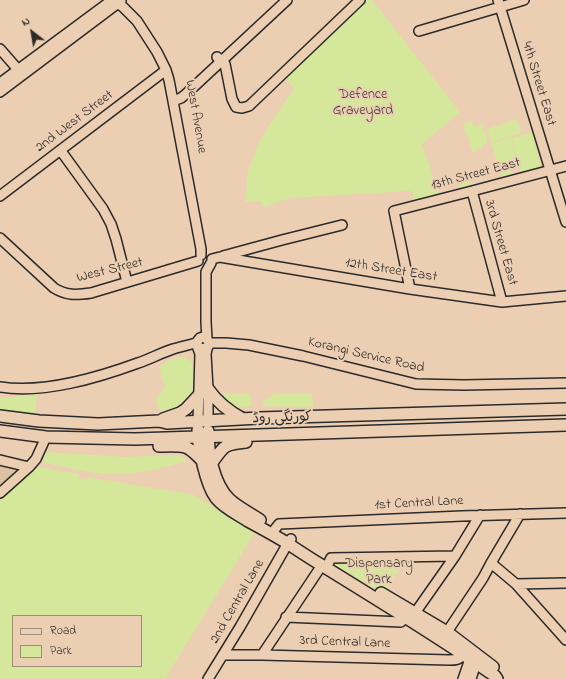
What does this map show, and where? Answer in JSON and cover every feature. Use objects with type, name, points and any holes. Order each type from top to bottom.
[{"type":"main road","points":[[0,416],[39,421],[98,424],[159,421],[180,413],[203,392],[213,396],[222,406],[244,419]]},
{"type":"main road","name":"کورنگی روڈ","points":[[159,421],[167,423],[244,419],[566,409]]},
{"type":"main road","points":[[203,421],[203,437],[209,483],[216,498],[232,512],[289,541],[410,615],[497,679]]},
{"type":"main road","name":"کورنگی روڈ","points":[[0,432],[46,437],[135,439],[566,425]]},
{"type":"main road","points":[[207,462],[225,446],[231,443],[288,440],[303,433]]},
{"type":"main road","points":[[135,439],[157,446],[172,445],[185,447],[193,452],[207,462],[220,487],[233,502],[275,529],[289,541]]},
{"type":"main road","points":[[410,615],[447,632],[489,664],[505,679]]},
{"type":"street","points":[[219,59],[278,0]]},
{"type":"street","points":[[175,97],[287,0]]},
{"type":"street","points":[[219,59],[225,64],[232,99],[236,107],[242,108],[249,106],[360,0]]},
{"type":"street","points":[[419,31],[499,4],[524,0]]},
{"type":"street","points":[[0,92],[21,72],[117,1]]},
{"type":"street","name":"West Avenue","points":[[117,1],[137,21],[157,52],[166,70],[175,97]]},
{"type":"street","name":"West Avenue","points":[[117,1],[129,5],[142,18],[172,68],[175,97],[201,248],[207,259],[203,273],[203,343],[200,354],[203,392],[203,421]]},
{"type":"street","name":"4th Street East","points":[[499,4],[566,222]]},
{"type":"street","points":[[0,49],[21,72]]},
{"type":"street","name":"2nd West Street","points":[[0,196],[166,70]]},
{"type":"street","points":[[0,83],[21,72]]},
{"type":"street","points":[[60,151],[103,209],[111,224],[127,282]]},
{"type":"street","name":"13th Street East","points":[[410,289],[394,211],[566,166]]},
{"type":"street","name":"3rd Street East","points":[[472,191],[502,302]]},
{"type":"street","points":[[207,259],[342,225]]},
{"type":"street","name":"West Street","points":[[0,238],[54,288],[69,294],[91,293],[207,259]]},
{"type":"street","name":"12th Street East","points":[[207,259],[502,302],[566,296]]},
{"type":"street","name":"Korangi Service Road","points":[[0,387],[13,389],[52,387],[93,378],[138,363],[172,349],[203,343],[226,342],[287,353],[416,384],[464,385],[566,383]]},
{"type":"street","points":[[0,493],[29,467],[36,458],[46,437]]},
{"type":"street","points":[[0,460],[29,467]]},
{"type":"street","name":"1st Central Lane","points":[[275,529],[279,524],[480,515],[566,513]]},
{"type":"street","points":[[447,632],[483,578],[520,514]]},
{"type":"street","points":[[286,617],[401,622],[410,615],[455,556],[480,515]]},
{"type":"street","name":"2nd Central Lane","points":[[208,679],[289,541]]},
{"type":"street","points":[[262,655],[286,617],[325,564],[332,558],[455,556]]},
{"type":"street","points":[[491,563],[516,584],[566,640]]},
{"type":"street","points":[[516,584],[566,583]]},
{"type":"street","name":"3rd Central Lane","points":[[223,655],[449,660],[461,658],[470,659]]},
{"type":"street","points":[[463,679],[470,659]]},
{"type":"street","points":[[470,659],[471,679]]},
{"type":"shaded area","points":[[0,465],[21,470],[0,489]]},
{"type":"green space","name":"Defence Graveyard","points":[[360,0],[372,0],[460,112],[422,144],[441,199],[414,204],[412,191],[290,198],[264,207],[261,201],[245,202],[248,171],[261,138],[294,88],[282,74]]},
{"type":"green space","points":[[517,119],[521,133],[491,142],[487,129]]},
{"type":"green space","points":[[471,121],[474,127],[482,124],[488,143],[482,145],[483,147],[476,149],[477,152],[473,153],[463,124]]},
{"type":"green space","points":[[532,132],[541,167],[521,173],[512,138]]},
{"type":"green space","points":[[511,137],[516,156],[513,157],[516,168],[511,170],[512,174],[502,177],[491,143]]},
{"type":"green space","points":[[464,171],[468,172],[472,184],[461,188],[457,174]]},
{"type":"green space","points":[[184,357],[192,362],[194,379],[193,389],[180,405],[169,410],[159,410],[156,399],[165,387],[161,376],[160,366],[172,359]]},
{"type":"green space","points":[[250,393],[252,406],[236,406],[230,404],[224,398],[224,394]]},
{"type":"green space","points":[[37,394],[35,414],[0,411],[0,397],[3,398]]},
{"type":"green space","points":[[275,394],[312,394],[313,407],[263,406],[263,403],[268,398]]},
{"type":"green space","points":[[46,452],[126,457],[177,455],[188,460],[154,470],[106,474],[82,471],[46,463],[43,460]]},
{"type":"green space","points":[[35,466],[79,474],[80,479],[86,480],[88,477],[192,494],[255,532],[165,679],[0,679],[0,498]]},
{"type":"green space","name":"Dispensary Park","points":[[406,558],[384,594],[330,562]]}]
